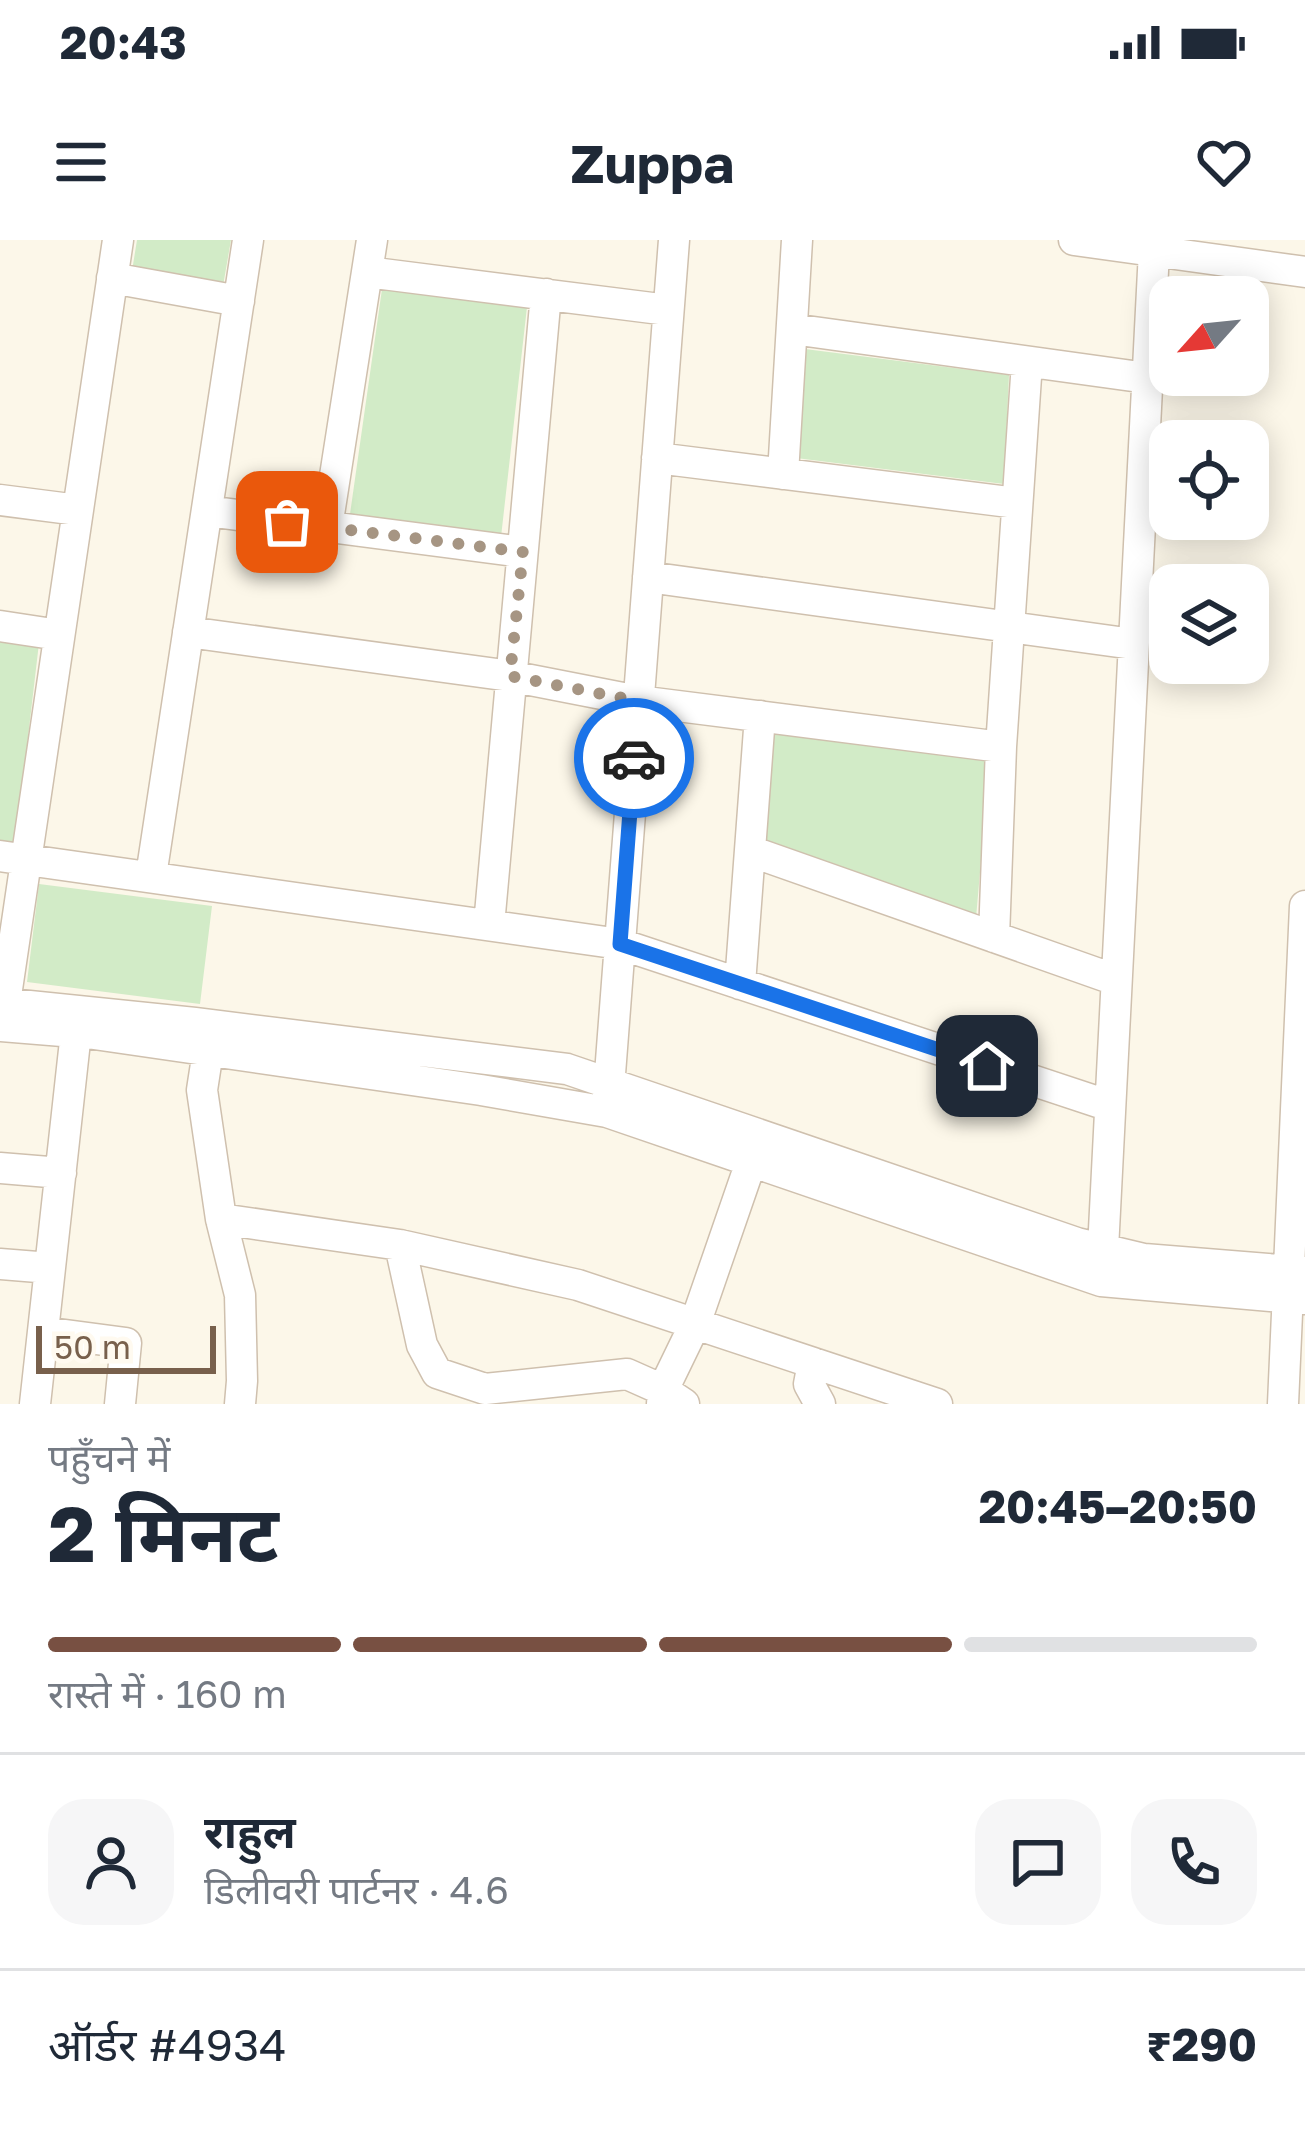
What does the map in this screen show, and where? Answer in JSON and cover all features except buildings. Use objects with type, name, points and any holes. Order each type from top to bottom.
[{"type":"street","points":[[2,1015],[13,857],[59,635],[118,240]]},
{"type":"street","points":[[151,876],[248,240]]},
{"type":"street","points":[[327,527],[372,240]]},
{"type":"street","points":[[608,1098],[674,240]]},
{"type":"street","points":[[783,474],[797,240]]},
{"type":"street","points":[[1074,240],[1305,272]]},
{"type":"street","points":[[1101,1281],[1154,251]]},
{"type":"street","points":[[367,272],[668,310]]},
{"type":"street","points":[[112,278],[239,301]]},
{"type":"street","points":[[488,925],[546,294]]},
{"type":"street","points":[[792,329],[1147,379]]},
{"type":"street","points":[[994,937],[1001,746],[1027,362]]},
{"type":"street","points":[[657,458],[1017,503]]},
{"type":"street","points":[[0,500],[78,510]]},
{"type":"street","points":[[207,511],[523,552]]},
{"type":"street","points":[[648,577],[1133,644]]},
{"type":"street","points":[[0,626],[59,635]]},
{"type":"street","points":[[188,632],[510,676],[638,701],[1001,746]]},
{"type":"street","points":[[740,984],[760,716]]},
{"type":"street","points":[[750,851],[1116,980]]},
{"type":"street","points":[[13,857],[620,944],[1110,1106]]},
{"type":"street","points":[[1283,1404],[1297,1285],[1305,906]]},
{"type":"street","points":[[2,1015],[76,1032],[481,1090],[608,1098],[1077,1243],[1297,1285]]},
{"type":"street","points":[[2,1015],[195,1023],[567,1069],[608,1098],[752,1162],[1101,1281],[1297,1285]]},
{"type":"street","points":[[35,1404],[76,1032]]},
{"type":"street","points":[[208,1051],[202,1090],[221,1220],[241,1295],[240,1404]]},
{"type":"street","points":[[400,1245],[422,1345],[437,1373],[486,1397],[627,1374],[670,1399],[752,1162]]},
{"type":"street","points":[[0,1168],[61,1173]]},
{"type":"street","points":[[221,1220],[400,1245],[578,1285],[937,1404]]},
{"type":"street","points":[[0,1264],[50,1268]]},
{"type":"street","points":[[43,1332],[126,1343],[120,1404]]},
{"type":"street","points":[[813,1363],[809,1384],[820,1404]]},
{"type":"green space","points":[[137,240],[231,240],[223,286],[132,271]]},
{"type":"green space","points":[[382,289],[527,307],[501,537],[350,514]]},
{"type":"green space","points":[[805,349],[1009,375],[1004,484],[796,458]]},
{"type":"green space","points":[[0,638],[39,643],[15,848],[0,846]]},
{"type":"green space","points":[[772,726],[990,757],[976,918],[765,841]]},
{"type":"green space","points":[[39,884],[212,906],[200,1004],[27,982]]},
{"type":"way so far","points":[[287,522],[523,552],[510,676],[638,701],[634,758]]},
{"type":"route","points":[[634,758],[620,944],[987,1066]]}]
